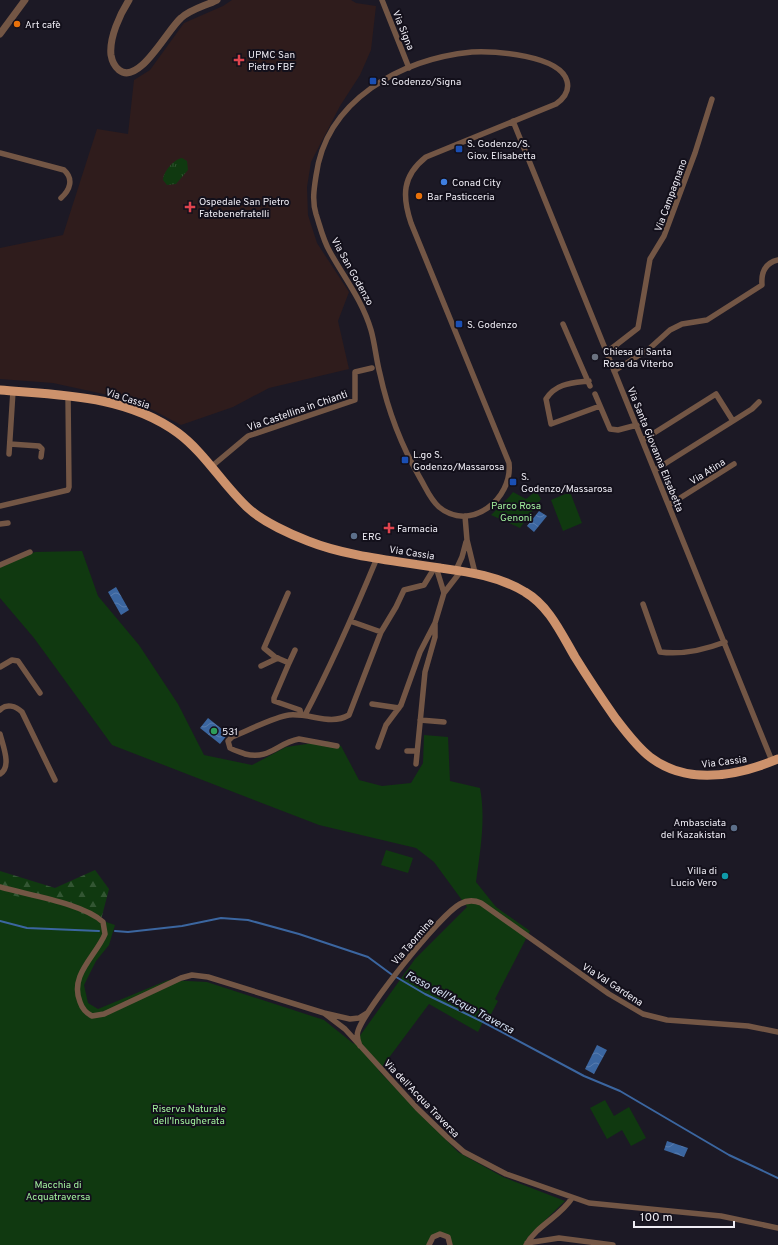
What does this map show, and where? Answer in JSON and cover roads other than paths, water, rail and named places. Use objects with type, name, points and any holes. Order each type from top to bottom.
[{"type":"main road","name":"Via Cassia","points":[[0,390],[68,395],[113,403],[155,418],[179,434],[249,509],[277,526],[316,544],[377,558],[475,573],[518,588],[543,605],[590,680],[616,718],[638,746],[663,766],[681,773],[701,776],[737,772],[775,760]]},
{"type":"street","points":[[0,34],[25,0]]},
{"type":"street","points":[[129,0],[120,17],[111,49],[111,56],[115,66],[122,72],[129,74],[141,67],[168,32],[182,17],[216,0]]},
{"type":"street","name":"Via Signa","points":[[382,0],[409,68]]},
{"type":"street","name":"Via San Godenzo","points":[[479,52],[513,54],[532,58],[549,63],[559,69],[568,83],[565,96],[553,106],[513,121],[439,150],[423,160],[412,172],[407,181],[405,194],[408,213],[509,463],[509,479],[503,493],[484,511],[465,516],[450,513],[435,503],[399,438],[385,396],[374,340],[364,308],[329,251],[314,207],[314,189],[318,162],[328,140],[354,101],[366,90],[409,68],[449,56],[479,52]]},
{"type":"street","name":"Via Campagnano","points":[[607,352],[638,328],[650,259],[664,236],[695,154],[712,99]]},
{"type":"street","name":"Via Santa Giovanna Elisabetta","points":[[513,121],[636,425],[775,760]]},
{"type":"street","points":[[0,153],[64,170],[68,174],[70,183],[67,193],[61,198]]},
{"type":"street","points":[[614,371],[649,349],[670,330],[682,324],[707,320],[762,285],[762,272],[770,262],[778,260]]},
{"type":"street","points":[[563,324],[590,384],[571,383],[556,388],[550,393],[546,399],[551,424],[600,406]]},
{"type":"street","name":"Via Castellina in Chianti","points":[[211,467],[248,436],[355,400],[355,372],[372,368]]},
{"type":"street","points":[[9,454],[12,391]]},
{"type":"street","points":[[595,394],[610,429],[618,430],[636,425]]},
{"type":"street","points":[[643,440],[716,394],[733,421]]},
{"type":"street","points":[[0,506],[68,490],[68,395]]},
{"type":"street","points":[[655,470],[752,409],[759,402]]},
{"type":"street","points":[[10,444],[39,446],[42,449],[41,457]]},
{"type":"street","name":"Via Atina","points":[[669,505],[734,464]]},
{"type":"street","points":[[465,516],[466,540],[475,573]]},
{"type":"street","points":[[0,524],[8,523]]},
{"type":"street","points":[[378,747],[386,725],[399,708],[420,652],[435,623],[444,593],[459,570],[466,540]]},
{"type":"street","points":[[0,565],[30,552]]},
{"type":"street","points":[[303,715],[322,684],[377,558]]},
{"type":"street","points":[[435,567],[444,593]]},
{"type":"street","points":[[337,746],[299,739],[266,754],[255,756],[235,751],[228,745],[228,741],[232,737],[287,716],[303,715],[333,721],[341,720],[349,715],[381,632],[404,590],[424,585],[435,567]]},
{"type":"street","points":[[288,594],[264,648],[278,658],[289,663]]},
{"type":"street","points":[[643,604],[660,652],[677,654],[711,647],[725,642]]},
{"type":"street","points":[[350,621],[381,632]]},
{"type":"street","points":[[416,764],[416,752],[426,667],[435,636],[435,623]]},
{"type":"street","points":[[295,650],[274,701],[300,710],[303,715]]},
{"type":"street","points":[[261,666],[278,658]]},
{"type":"street","points":[[0,668],[12,660],[18,661],[40,694]]},
{"type":"street","points":[[372,704],[399,708]]},
{"type":"street","points":[[1,707],[13,706],[22,712],[55,780]]},
{"type":"street","points":[[420,720],[444,722]]},
{"type":"street","points":[[0,734],[6,764],[5,771],[0,774]]},
{"type":"street","points":[[407,751],[416,752]]},
{"type":"street","name":"Via dell'Acqua Traversa","points":[[0,888],[72,907],[94,916],[104,924],[105,934],[83,969],[77,989],[82,1007],[88,1014],[94,1016],[104,1014],[181,978],[194,975],[214,978],[324,1013],[354,1019],[369,1012]]},
{"type":"street","name":"Via Taormina","points":[[360,1046],[357,1033],[369,1012],[412,954],[456,907],[466,901],[481,903]]},
{"type":"street","name":"Via Val Gardena","points":[[481,903],[609,994],[643,1014],[667,1020],[748,1026],[778,1032]]},
{"type":"street","name":"Via dell'Acqua Traversa","points":[[324,1013],[345,1029],[433,1125],[460,1148],[506,1174],[572,1198],[606,1206],[734,1218],[778,1228]]},
{"type":"street","points":[[526,1244],[537,1230],[562,1210],[572,1198]]},
{"type":"street","points":[[429,1245],[433,1237],[440,1234],[448,1237],[450,1245]]},
{"type":"street","points":[[526,1244],[559,1238],[613,1245]]},
{"type":"water","points":[[539,511],[547,516],[534,532],[527,526]]},
{"type":"water","points":[[116,587],[129,610],[121,615],[108,592]]},
{"type":"water","name":"531","points":[[208,718],[228,734],[220,744],[200,728]]},
{"type":"water","points":[[597,1045],[607,1050],[594,1074],[585,1069]]},
{"type":"water","points":[[667,1141],[688,1148],[684,1157],[664,1150]]},
{"type":"waterway","name":"Fosso dell'Acqua Traversa","points":[[115,931],[128,932],[182,926],[221,918],[248,920],[299,934],[368,957],[391,974],[425,994],[483,1022],[584,1076],[620,1091],[729,1155],[778,1178]]},
{"type":"waterway","name":"Fosso dell'Acqua Traversa","points":[[0,921],[27,928],[99,931]]},
{"type":"place","name":"Art cafè","points":[[17,24]]},
{"type":"place","name":"UPMC San Pietro FBF","points":[[239,60]]},
{"type":"place","name":"S. Godenzo/Signa","points":[[373,81]]},
{"type":"place","name":"S. Godenzo/S. Giov. Elisabetta","points":[[459,149]]},
{"type":"place","name":"Conad City","points":[[444,182]]},
{"type":"place","name":"Bar Pasticceria","points":[[419,196]]},
{"type":"place","name":"Ospedale San Pietro Fatebenefratelli","points":[[190,207]]},
{"type":"place","name":"S. Godenzo","points":[[459,324]]},
{"type":"place","name":"Chiesa di Santa Rosa da Viterbo","points":[[595,357]]},
{"type":"place","name":"L.go S. Godenzo/Massarosa","points":[[405,460]]},
{"type":"place","name":"S. Godenzo/Massarosa","points":[[513,482]]},
{"type":"place","name":"Farmacia","points":[[389,528]]},
{"type":"place","name":"ERG","points":[[354,536]]},
{"type":"place","name":"531","points":[[214,731]]},
{"type":"place","name":"Ambasciata del Kazakistan","points":[[734,828]]},
{"type":"place","name":"Villa di Lucio Vero","points":[[725,876]]},
{"type":"park label","name":"Parco Rosa Genoni","points":[[516,510]]},
{"type":"park label","name":"Riserva Naturale dell'Insugherata","points":[[189,1114]]},
{"type":"park label","name":"Macchia di Acquatraversa","points":[[58,1190]]}]
